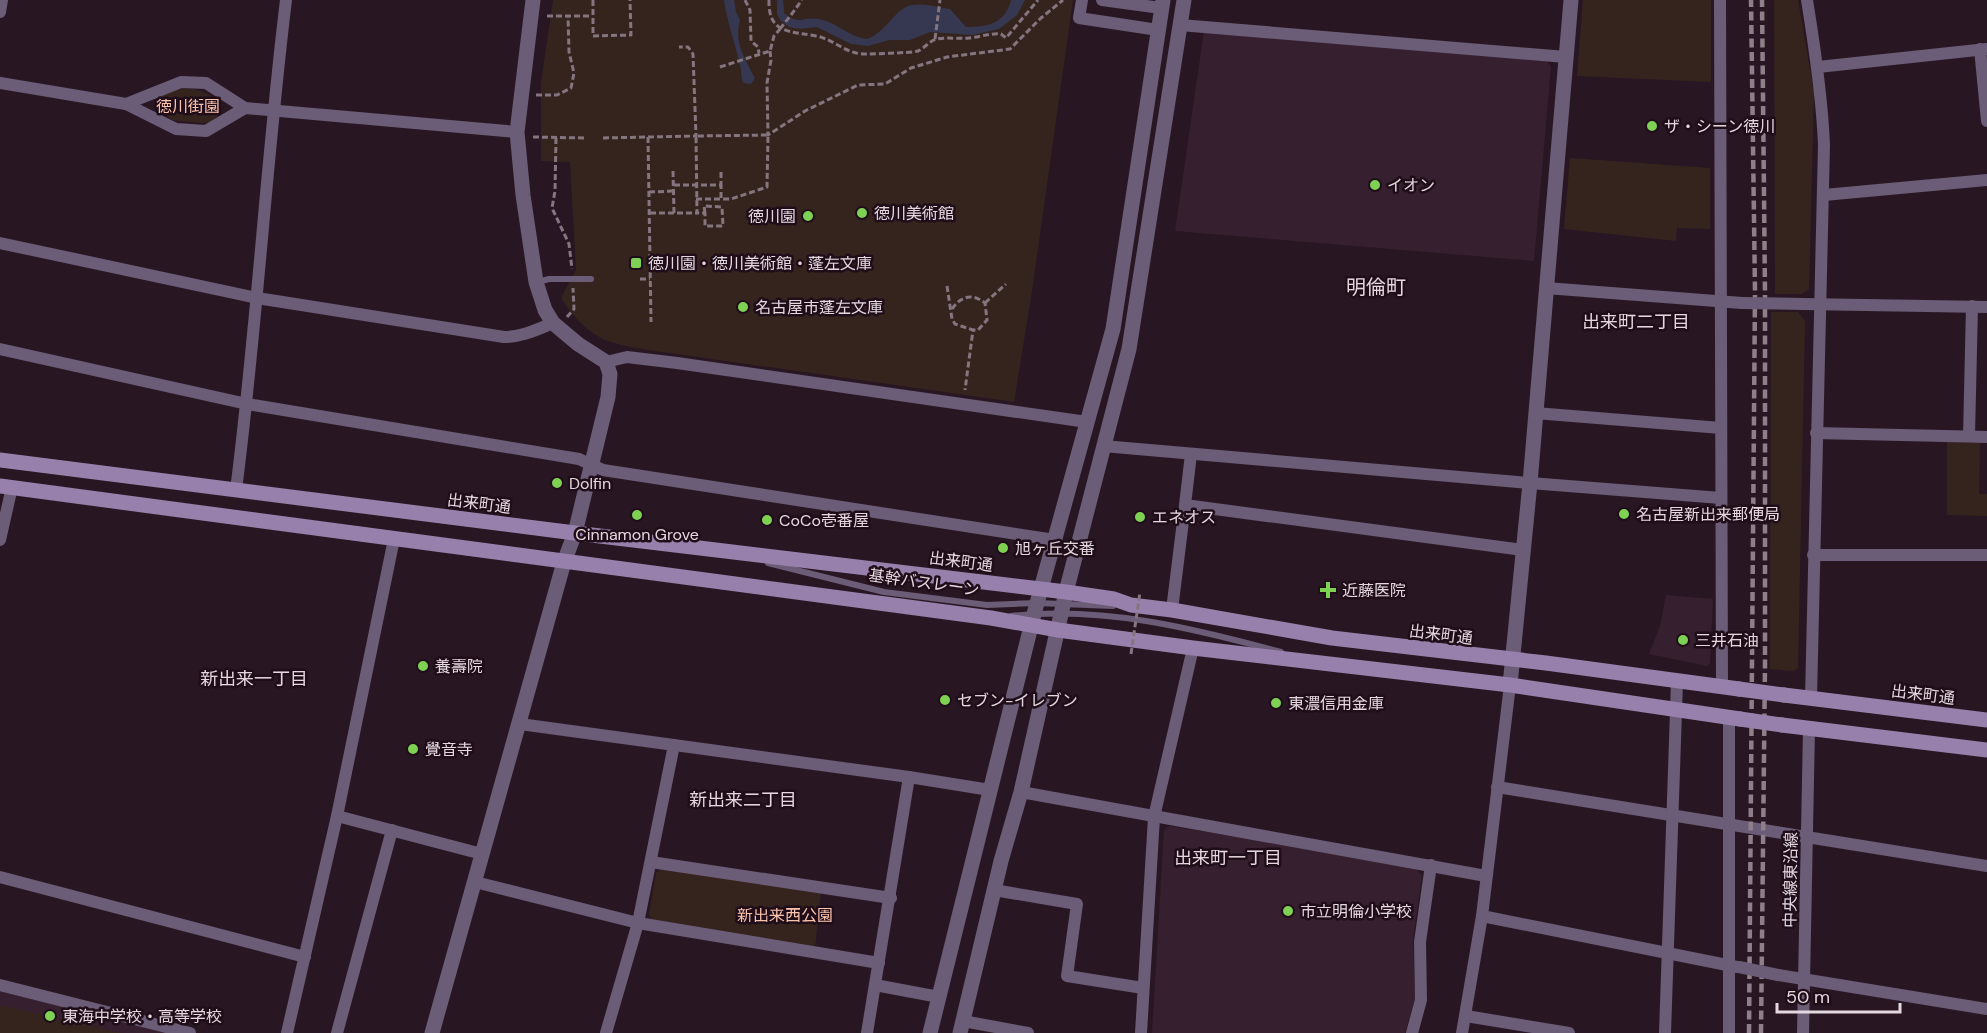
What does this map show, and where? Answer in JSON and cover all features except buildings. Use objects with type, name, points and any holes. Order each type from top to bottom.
[{"type":"main road","name":"出来町通","points":[[0,460],[718,550],[1062,610],[1193,648],[1510,685],[1809,729],[1987,750]]},
{"type":"main road","name":"出来町通","points":[[6,487],[991,618],[1036,607],[1062,610],[1114,599],[1136,598],[1172,610],[1332,638],[1987,720]]},
{"type":"street","points":[[0,12],[2,0]]},
{"type":"street","points":[[236,490],[247,404],[273,110],[286,0]]},
{"type":"street","points":[[432,1033],[564,562],[575,533],[608,398],[610,374],[606,362],[571,340],[560,320],[545,310],[536,282],[523,195],[517,132],[533,0]]},
{"type":"street","points":[[1082,0],[1079,18],[1158,30]]},
{"type":"street","points":[[930,1033],[1036,607],[1113,329],[1162,4],[1101,0]]},
{"type":"street","points":[[1028,1033],[961,1027],[994,890],[1021,792],[1062,610],[1129,348],[1184,0]]},
{"type":"street","points":[[1462,1033],[1482,916],[1510,685],[1530,483],[1571,0]]},
{"type":"street","points":[[1720,0],[1722,687]]},
{"type":"street","points":[[1807,0],[1823,106],[1824,195],[1816,433],[1811,698]]},
{"type":"street","points":[[1180,25],[1566,57]]},
{"type":"street","points":[[1818,67],[1984,49],[1987,121]]},
{"type":"street","points":[[126,104],[181,82],[206,83],[246,108],[517,132]]},
{"type":"street","points":[[0,83],[126,104],[176,129],[206,131],[246,108]]},
{"type":"street","points":[[1824,195],[1987,180]]},
{"type":"street","points":[[0,243],[257,298],[504,337],[531,333],[560,320]]},
{"type":"street","points":[[1546,288],[1742,303],[1987,307]]},
{"type":"street","points":[[1969,436],[1972,306]]},
{"type":"street","points":[[0,349],[247,404],[579,459],[603,470],[1055,540]]},
{"type":"street","points":[[606,362],[627,357],[677,363],[1087,422]]},
{"type":"street","points":[[1535,414],[1721,428]]},
{"type":"street","points":[[1816,433],[1987,436]]},
{"type":"street","points":[[1103,446],[1721,498]]},
{"type":"street","points":[[1172,610],[1191,454]]},
{"type":"street","points":[[0,540],[6,487]]},
{"type":"street","points":[[1185,505],[1523,550]]},
{"type":"street","points":[[288,1033],[337,816],[394,539]]},
{"type":"street","points":[[1813,555],[1987,555]]},
{"type":"street","points":[[1141,1033],[1154,818],[1193,648]]},
{"type":"street","points":[[1665,1033],[1677,682]]},
{"type":"street","points":[[1729,1033],[1734,966],[1730,825],[1735,718]]},
{"type":"street","points":[[520,724],[990,790]]},
{"type":"street","name":"中央線東沿線","points":[[1803,1033],[1809,729]]},
{"type":"street","points":[[606,1033],[638,923],[674,745]]},
{"type":"street","points":[[867,1033],[891,898],[909,777]]},
{"type":"street","points":[[1497,787],[1987,866]]},
{"type":"street","points":[[1021,792],[1154,818],[1169,818],[1431,864],[1486,876]]},
{"type":"street","points":[[337,816],[482,854]]},
{"type":"street","points":[[338,1033],[392,830]]},
{"type":"street","points":[[651,862],[891,898]]},
{"type":"street","points":[[1412,1033],[1421,1000],[1420,942],[1431,864]]},
{"type":"street","points":[[0,877],[305,957]]},
{"type":"street","points":[[475,882],[638,923],[879,963]]},
{"type":"street","points":[[994,890],[1077,904],[1067,976],[1143,988]]},
{"type":"street","points":[[1482,916],[1668,951],[1778,975],[1987,1009]]},
{"type":"street","points":[[875,985],[939,997]]},
{"type":"street","points":[[0,986],[190,1033]]},
{"type":"street","points":[[1466,1016],[1569,1033]]},
{"type":"lane","points":[[536,282],[591,279]]},
{"type":"lane","name":"基幹バスレーン","points":[[718,550],[884,592],[987,605],[1036,607]]},
{"type":"lane","points":[[1062,610],[1172,624],[1337,666]]},
{"type":"path","points":[[593,0],[593,36],[630,35],[630,0]]},
{"type":"path","points":[[745,0],[750,9],[751,41],[758,47],[759,53]]},
{"type":"path","points":[[769,0],[770,17],[784,30],[828,39],[857,53],[913,52],[921,50],[935,39],[973,38],[995,34],[1001,34],[1006,38],[1038,0]]},
{"type":"path","points":[[696,199],[731,199],[767,187],[767,83],[771,60],[770,51],[774,36],[802,0]]},
{"type":"path","points":[[935,39],[940,0]]},
{"type":"path","points":[[603,138],[768,135],[805,111],[858,85],[885,84],[911,68],[946,57],[1010,49],[1063,0]]},
{"type":"path","points":[[545,16],[592,16]]},
{"type":"path","points":[[534,95],[557,95],[571,88],[574,73],[569,52],[568,16]]},
{"type":"path","points":[[679,47],[688,47],[693,54],[697,213]]},
{"type":"path","points":[[720,67],[747,56],[770,51]]},
{"type":"path","points":[[533,137],[585,138]]},
{"type":"path","points":[[648,137],[651,322]]},
{"type":"path","points":[[556,138],[555,191],[552,208],[569,244],[574,309],[560,320]]},
{"type":"path","points":[[721,170],[721,199]]},
{"type":"path","points":[[673,171],[674,213]]},
{"type":"path","points":[[674,185],[721,185]]},
{"type":"path","points":[[649,192],[674,191]]},
{"type":"path","points":[[704,199],[704,206],[705,213],[705,226],[723,226],[722,207],[704,206]]},
{"type":"path","points":[[650,213],[705,213]]},
{"type":"path","points":[[640,279],[651,279]]},
{"type":"path","points":[[985,303],[1006,284]]},
{"type":"path","points":[[947,286],[951,311],[955,324],[978,330],[987,320],[985,303],[978,298],[968,297],[957,301],[951,311]]},
{"type":"path","points":[[961,404],[966,388],[973,330]]},
{"type":"path","points":[[1131,654],[1136,598]]},
{"type":"shaded area","points":[[1204,31],[1546,60],[1551,67],[1534,261],[1175,231]]},
{"type":"shaded area","name":"三井石油","points":[[1666,595],[1713,599],[1710,663],[1707,666],[1649,654],[1660,626]]},
{"type":"shaded area","name":"市立明倫小学校","points":[[1169,826],[1413,865],[1422,876],[1413,940],[1415,999],[1405,1033],[1152,1033],[1164,830]]},
{"type":"shaded area","name":"東海中学校・高等学校","points":[[0,991],[168,1033],[0,1033]]},
{"type":"green space","name":"徳川園","points":[[553,0],[1073,0],[1014,402],[635,348],[604,339],[583,324],[561,298],[576,270],[570,162],[541,161],[541,83]]},
{"type":"green space","points":[[1583,0],[1711,0],[1711,82],[1577,76]]},
{"type":"green space","points":[[1774,0],[1798,0],[1814,93],[1809,289],[1802,294],[1775,294]]},
{"type":"green space","name":"徳川街園","points":[[190,88],[204,92],[215,99],[221,107],[218,116],[210,122],[202,123],[172,120],[156,107],[159,98],[163,95],[174,90]]},
{"type":"green space","points":[[1570,158],[1710,168],[1710,229],[1677,228],[1676,241],[1564,229]]},
{"type":"green space","points":[[1771,312],[1798,312],[1805,321],[1798,668],[1793,671],[1770,669]]},
{"type":"green space","points":[[1947,442],[1980,443],[1979,494],[1987,494],[1987,516],[1947,515]]},
{"type":"green space","name":"新出来西公園","points":[[663,868],[821,892],[815,948],[652,921],[649,914],[656,873]]},
{"type":"green space","points":[[0,1005],[122,1033],[0,1033]]},
{"type":"water","points":[[724,0],[734,0],[740,20],[739,43],[755,78],[751,84],[744,83],[742,78]]},
{"type":"water","points":[[777,0],[783,0],[784,13],[793,19],[819,19],[867,39],[874,36],[906,7],[912,5],[950,9],[966,27],[974,27],[988,25],[1000,19],[1005,14],[1011,0],[1025,0],[1017,15],[999,29],[972,35],[930,32],[910,40],[889,40],[868,46],[851,44],[817,27],[800,29],[789,27],[780,20],[777,14]]},
{"type":"railway","points":[[1749,1033],[1755,291],[1751,0]]},
{"type":"railway","points":[[1761,1033],[1765,665],[1762,0]]},
{"type":"place","name":"ザ・シーン徳川","points":[[1652,126]]},
{"type":"place","name":"イオン","points":[[1375,185]]},
{"type":"place","name":"徳川美術館","points":[[862,213]]},
{"type":"place","name":"徳川園","points":[[808,216]]},
{"type":"place","name":"徳川園・徳川美術館・蓬左文庫","points":[[636,263]]},
{"type":"place","name":"名古屋市蓬左文庫","points":[[743,307]]},
{"type":"place","name":"Dolfin","points":[[557,483]]},
{"type":"place","name":"名古屋新出来郵便局","points":[[1624,514]]},
{"type":"place","name":"Cinnamon Grove","points":[[637,515]]},
{"type":"place","name":"エネオス","points":[[1140,517]]},
{"type":"place","name":"CoCo壱番屋","points":[[767,520]]},
{"type":"place","name":"旭ヶ丘交番","points":[[1003,548]]},
{"type":"place","name":"近藤医院","points":[[1328,590]]},
{"type":"place","name":"三井石油","points":[[1683,640]]},
{"type":"place","name":"養壽院","points":[[423,666]]},
{"type":"place","name":"セブン-イレブン","points":[[945,700]]},
{"type":"place","name":"東濃信用金庫","points":[[1276,703]]},
{"type":"place","name":"覺音寺","points":[[413,749]]},
{"type":"place","name":"市立明倫小学校","points":[[1288,911]]},
{"type":"place","name":"東海中学校・高等学校","points":[[50,1016]]},
{"type":"district","name":"明倫町","points":[[1376,287]]},
{"type":"district","name":"出来町二丁目","points":[[1636,322]]},
{"type":"district","name":"新出来一丁目","points":[[254,679]]},
{"type":"district","name":"新出来二丁目","points":[[743,800]]},
{"type":"district","name":"出来町一丁目","points":[[1228,858]]}]
